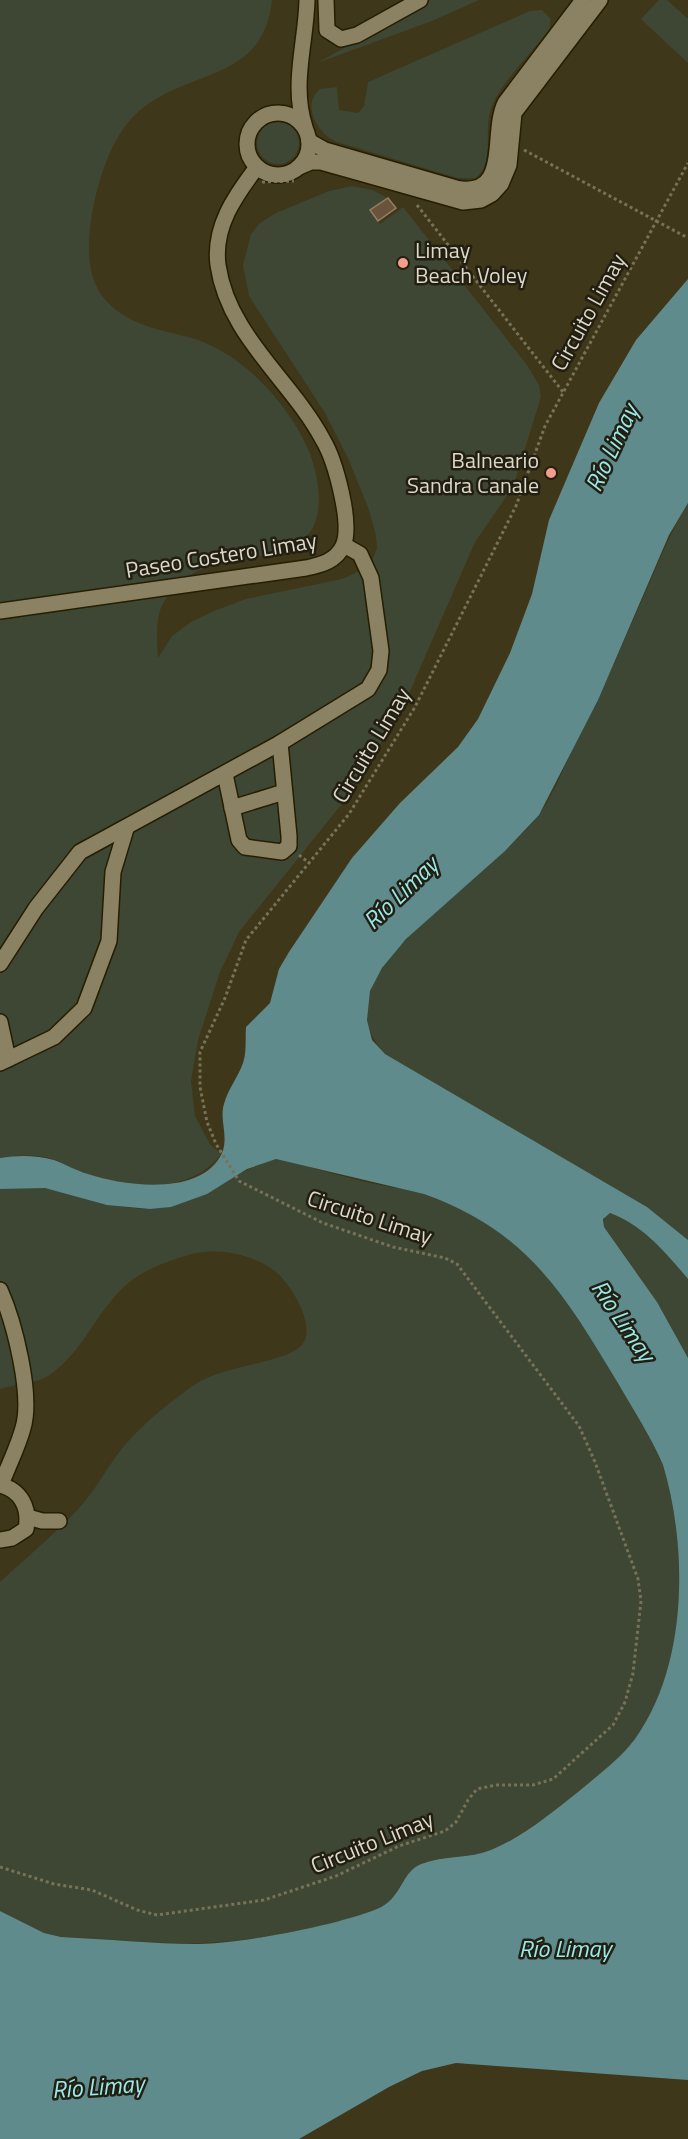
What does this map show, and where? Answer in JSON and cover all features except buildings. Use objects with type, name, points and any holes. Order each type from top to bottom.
[{"type":"street","points":[[299,173],[308,152],[308,135],[300,109],[298,76],[305,30],[306,0]]},
{"type":"street","points":[[326,0],[326,25],[335,37],[352,38],[420,0]]},
{"type":"street","points":[[270,113],[291,115],[308,135],[331,153],[456,188],[472,189],[482,185],[492,174],[496,165],[499,118],[505,103],[583,0]]},
{"type":"street","points":[[298,76],[286,99],[253,124],[248,134],[248,154],[253,172],[280,175],[299,173],[311,162],[321,162],[463,202],[487,197],[497,189],[507,172],[514,112],[600,0]]},
{"type":"street","name":"Paseo Costero Limay","points":[[0,611],[306,568],[332,560],[344,544],[346,526],[336,472],[326,446],[251,341],[233,308],[221,278],[217,252],[223,223],[229,207],[253,172]]},
{"type":"street","points":[[0,964],[36,908],[80,852],[126,829],[280,743],[368,689],[379,670],[381,651],[371,578],[360,554],[344,544]]},
{"type":"street","points":[[225,774],[239,840],[245,847],[282,852],[289,846],[289,836],[280,743]]},
{"type":"street","points":[[232,808],[284,792]]},
{"type":"street","points":[[0,1022],[4,1061],[54,1037],[84,1008],[109,941],[113,872],[126,829]]},
{"type":"street","points":[[0,1290],[5,1324],[20,1356],[26,1396],[24,1426],[1,1485],[11,1489],[25,1503],[28,1517],[26,1529],[12,1538],[0,1540]]},
{"type":"street","points":[[28,1517],[59,1521]]},
{"type":"path","points":[[517,147],[688,238]]},
{"type":"path","name":"Circuito Limay","points":[[0,1867],[54,1884],[92,1890],[137,1910],[157,1915],[264,1900],[336,1876],[399,1846],[445,1832],[456,1822],[468,1800],[477,1790],[496,1785],[533,1785],[553,1779],[606,1732],[625,1702],[636,1658],[640,1590],[595,1462],[569,1410],[457,1264],[444,1258],[393,1247],[323,1223],[244,1185],[235,1177],[221,1154],[204,1111],[199,1061],[203,1043],[229,989],[242,946],[349,814],[409,719],[516,506],[542,434],[563,392],[688,163]]},
{"type":"path","points":[[253,172],[274,183],[299,173]]},
{"type":"path","points":[[410,197],[563,392]]},
{"type":"green space","points":[[0,0],[272,0],[266,27],[254,47],[238,61],[156,99],[127,124],[107,160],[92,214],[89,255],[97,287],[106,300],[118,312],[135,321],[205,343],[246,368],[262,383],[291,418],[311,455],[316,474],[318,509],[310,532],[294,545],[273,553],[222,563],[197,571],[176,586],[163,603],[159,614],[158,658],[172,636],[191,622],[246,599],[342,579],[360,571],[372,561],[377,548],[369,510],[348,458],[325,413],[249,296],[243,265],[251,234],[260,223],[276,213],[329,191],[352,186],[372,190],[388,198],[371,210],[380,224],[403,207],[527,365],[539,385],[541,397],[513,487],[475,542],[404,705],[349,795],[239,932],[220,972],[198,1040],[191,1081],[195,1116],[210,1144],[221,1154],[208,1168],[175,1183],[136,1185],[98,1178],[48,1158],[13,1156],[0,1158]]},
{"type":"green space","points":[[430,0],[479,0],[432,21],[317,63]]},
{"type":"green space","points":[[659,0],[667,0],[688,19],[688,63],[641,19]]},
{"type":"green space","points":[[542,10],[550,18],[550,28],[507,80],[494,102],[488,120],[488,148],[485,165],[475,178],[457,178],[337,142],[324,133],[314,119],[312,103],[320,89],[337,87],[339,110],[358,113],[364,106],[368,82],[530,11]]},
{"type":"green space","points":[[278,122],[286,123],[293,128],[298,135],[298,151],[293,158],[286,163],[278,164],[270,163],[263,158],[258,151],[257,143],[258,135],[263,128],[270,123]]},
{"type":"green space","points":[[688,503],[688,1240],[647,1207],[385,1054],[370,1030],[367,1007],[374,983],[388,960],[428,919],[509,847],[545,806],[599,695],[669,539]]},
{"type":"green space","points":[[276,1159],[361,1181],[425,1194],[459,1207],[506,1236],[546,1273],[568,1300],[644,1427],[663,1466],[677,1533],[679,1569],[674,1641],[666,1675],[654,1708],[637,1737],[594,1779],[538,1823],[494,1849],[423,1863],[416,1867],[392,1899],[378,1909],[315,1927],[265,1937],[219,1942],[148,1942],[61,1937],[44,1933],[0,1911],[0,1582],[80,1507],[124,1446],[161,1410],[206,1378],[291,1353],[300,1347],[305,1339],[306,1329],[300,1305],[294,1294],[272,1269],[241,1255],[218,1252],[196,1253],[159,1265],[135,1278],[111,1301],[73,1353],[48,1376],[37,1381],[0,1389],[0,1189],[30,1187],[52,1189],[115,1205],[149,1209],[184,1202],[244,1171]]},
{"type":"green space","points":[[610,1213],[643,1232],[688,1279],[688,1358],[657,1302],[604,1227],[604,1215]]},
{"type":"water","name":"Río Limay","points":[[688,279],[688,503],[669,535],[598,700],[539,815],[505,851],[406,939],[382,968],[370,991],[367,1020],[372,1040],[385,1054],[647,1207],[688,1240],[688,1279],[643,1232],[610,1213],[603,1219],[604,1227],[657,1302],[688,1358],[688,2080],[456,2063],[422,2071],[389,2087],[299,2139],[0,2139],[0,1911],[44,1933],[61,1937],[198,1944],[289,1932],[338,1922],[377,1909],[392,1899],[414,1868],[430,1861],[474,1855],[503,1845],[536,1824],[578,1792],[629,1747],[652,1709],[665,1677],[674,1642],[679,1569],[677,1533],[663,1465],[642,1424],[580,1322],[540,1270],[517,1247],[491,1227],[460,1209],[424,1194],[276,1159],[247,1169],[207,1194],[171,1207],[150,1209],[107,1205],[45,1188],[0,1189],[0,1158],[27,1156],[47,1158],[84,1173],[121,1182],[141,1184],[180,1182],[198,1177],[212,1167],[224,1147],[224,1104],[243,1063],[246,1027],[270,1003],[279,969],[352,858],[400,803],[458,747],[478,719],[510,653],[532,594],[549,520],[599,403],[636,340]]},
{"type":"place","name":"Limay Beach Voley","points":[[403,263]]},
{"type":"place","name":"Balneario Sandra Canale","points":[[551,473]]}]
